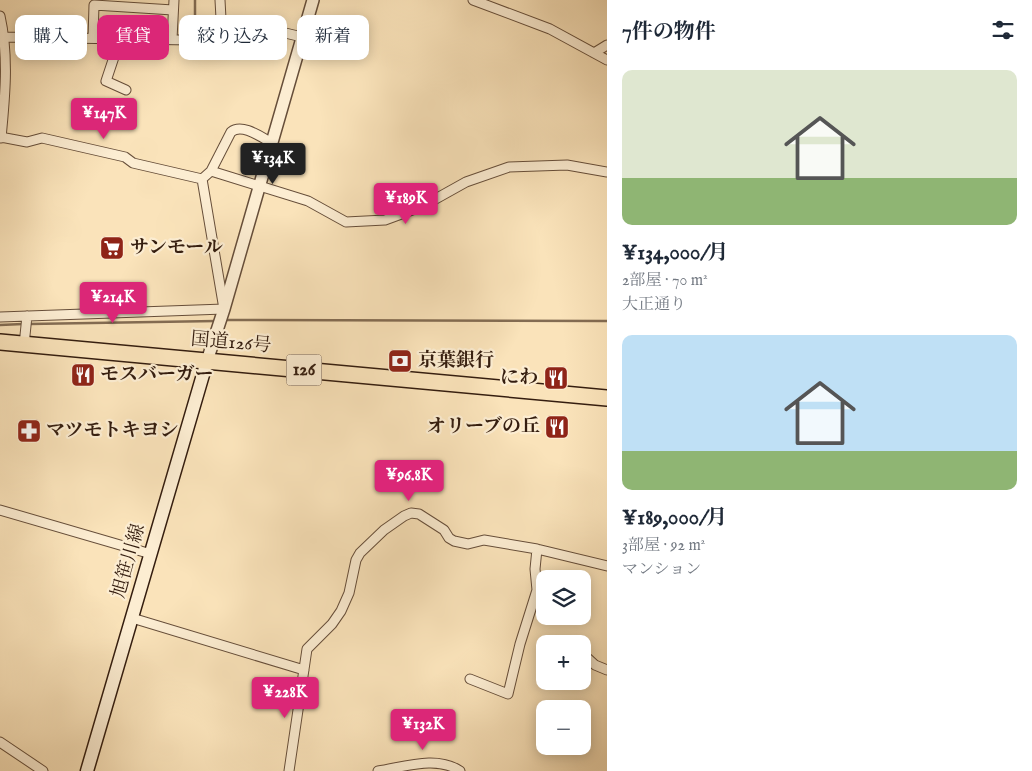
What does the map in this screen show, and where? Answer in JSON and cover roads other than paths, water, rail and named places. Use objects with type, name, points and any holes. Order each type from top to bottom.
[{"type":"highway","name":"国道126号","points":[[0,342],[607,398]]},
{"type":"main road","name":"旭笹川線","points":[[87,771],[207,361]]},
{"type":"street","points":[[220,0],[221,15]]},
{"type":"street","points":[[309,15],[313,0]]},
{"type":"street","points":[[473,0],[550,29],[607,60]]},
{"type":"street","points":[[93,38],[94,5],[174,5],[172,39],[179,39]]},
{"type":"street","points":[[0,16],[6,86],[1,138],[27,142],[42,138],[125,157],[133,163],[202,179]]},
{"type":"street","points":[[2,37],[97,38]]},
{"type":"street","points":[[594,53],[607,45]]},
{"type":"street","points":[[207,361],[297,54]]},
{"type":"street","points":[[113,60],[106,81],[126,90]]},
{"type":"street","points":[[202,179],[211,171],[231,132],[235,129],[242,128],[272,142]]},
{"type":"street","points":[[211,171],[308,201],[346,222],[385,220],[423,206],[466,182],[509,167],[567,166],[607,172]]},
{"type":"street","points":[[202,179],[224,308]]},
{"type":"street","points":[[0,318],[27,321],[224,308]]},
{"type":"street","points":[[24,345],[27,321]]},
{"type":"street","points":[[0,510],[151,554]]},
{"type":"street","points":[[289,771],[307,649],[332,624],[341,611],[349,594],[356,560],[360,553],[384,530],[404,516],[411,513],[419,514],[444,530],[454,541],[468,544],[484,540],[537,549],[607,566]]},
{"type":"street","points":[[470,679],[508,694],[520,644],[537,590],[535,563],[537,549]]},
{"type":"street","points":[[132,618],[304,670]]},
{"type":"street","points":[[591,662],[607,670]]},
{"type":"street","points":[[0,742],[43,771]]},
{"type":"street","points":[[378,771],[424,763],[451,766],[460,771]]},
{"type":"waterway","points":[[195,0],[195,15]]},
{"type":"waterway","points":[[224,320],[607,321]]},
{"type":"waterway","points":[[29,324],[216,321]]},
{"type":"waterway","points":[[0,325],[23,324]]},
{"type":"place","name":"サンモール","points":[[112,248]]},
{"type":"place","name":"京葉銀行","points":[[400,361]]},
{"type":"place","name":"モスバーガー","points":[[83,375]]},
{"type":"place","name":"にわ","points":[[556,378]]},
{"type":"place","name":"オリーブの丘","points":[[557,427]]},
{"type":"place","name":"マツモトキヨシ","points":[[29,431]]}]
